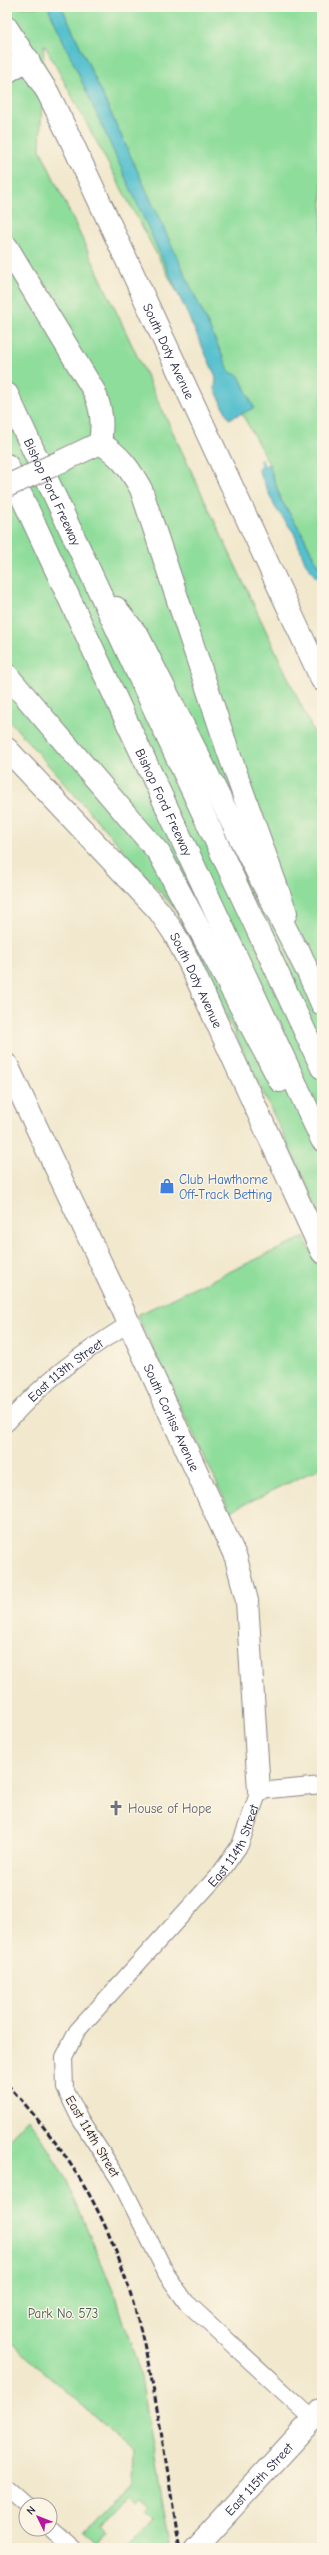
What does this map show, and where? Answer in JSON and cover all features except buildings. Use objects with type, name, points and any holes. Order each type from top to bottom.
[{"type":"main road","name":"South Doty Avenue","points":[[7,28],[28,59],[48,93],[69,136],[322,680]]},
{"type":"main road","points":[[7,72],[28,59]]},
{"type":"main road","points":[[7,247],[94,391],[101,408],[103,427],[100,444]]},
{"type":"main road","name":"Bishop Ford Freeway","points":[[7,394],[322,1068]]},
{"type":"main road","points":[[7,486],[100,444]]},
{"type":"main road","points":[[100,444],[120,457],[131,469],[141,489],[228,751],[306,969]]},
{"type":"main road","name":"Bishop Ford Freeway","points":[[7,465],[321,1138]]},
{"type":"main road","points":[[91,576],[138,636],[306,969],[322,1004]]},
{"type":"main road","points":[[7,675],[159,853],[277,1077],[321,1138]]},
{"type":"main road","name":"South Doty Avenue","points":[[7,750],[169,925],[189,962],[322,1252]]},
{"type":"main road","name":"South Corliss Avenue","points":[[7,1065],[130,1323],[227,1535],[238,1564],[246,1601],[259,1791]]},
{"type":"main road","name":"East 115th Street","points":[[195,2548],[318,2414]]},
{"type":"street","name":"East 113th Street","points":[[7,1423],[48,1380],[80,1354],[130,1323]]},
{"type":"street","name":"East 114th Street","points":[[318,2414],[204,2319],[175,2289],[120,2181],[72,2105],[65,2088],[63,2072],[64,2057],[77,2031],[221,1872],[240,1845],[259,1791],[322,1785]]},
{"type":"street","points":[[7,2488],[18,2498]]},
{"type":"street","points":[[58,2534],[74,2548]]},
{"type":"green space","points":[[7,7],[322,7],[322,570],[316,562],[302,533],[281,500],[269,464],[44,44],[40,149],[322,750],[322,1216],[176,910],[7,718]]},
{"type":"green space","points":[[304,1237],[322,1275],[322,1467],[230,1511],[137,1315]]},
{"type":"green space","name":"Park No. 573","points":[[28,2119],[42,2138],[67,2182],[116,2297],[141,2377],[170,2545],[167,2548],[127,2548],[155,2518],[146,2509],[150,2505],[141,2497],[137,2501],[130,2494],[99,2526],[106,2532],[96,2543],[84,2533],[133,2480],[134,2451],[7,2339],[7,2141]]},
{"type":"water","points":[[48,7],[62,7],[230,372],[239,376],[254,408],[229,419],[215,389],[216,377]]},
{"type":"water","points":[[269,464],[281,500],[302,533],[316,562],[322,570],[322,586],[305,562],[294,533],[275,507],[258,469]]},
{"type":"waterway","points":[[261,461],[265,471]]},
{"type":"railway","points":[[7,2084],[49,2134],[77,2173],[107,2229],[124,2273],[148,2363],[180,2548]]},
{"type":"place","name":"Club Hawthorne Off-Track Betting","points":[[167,1186]]},
{"type":"place","name":"House of Hope","points":[[116,1808]]}]
